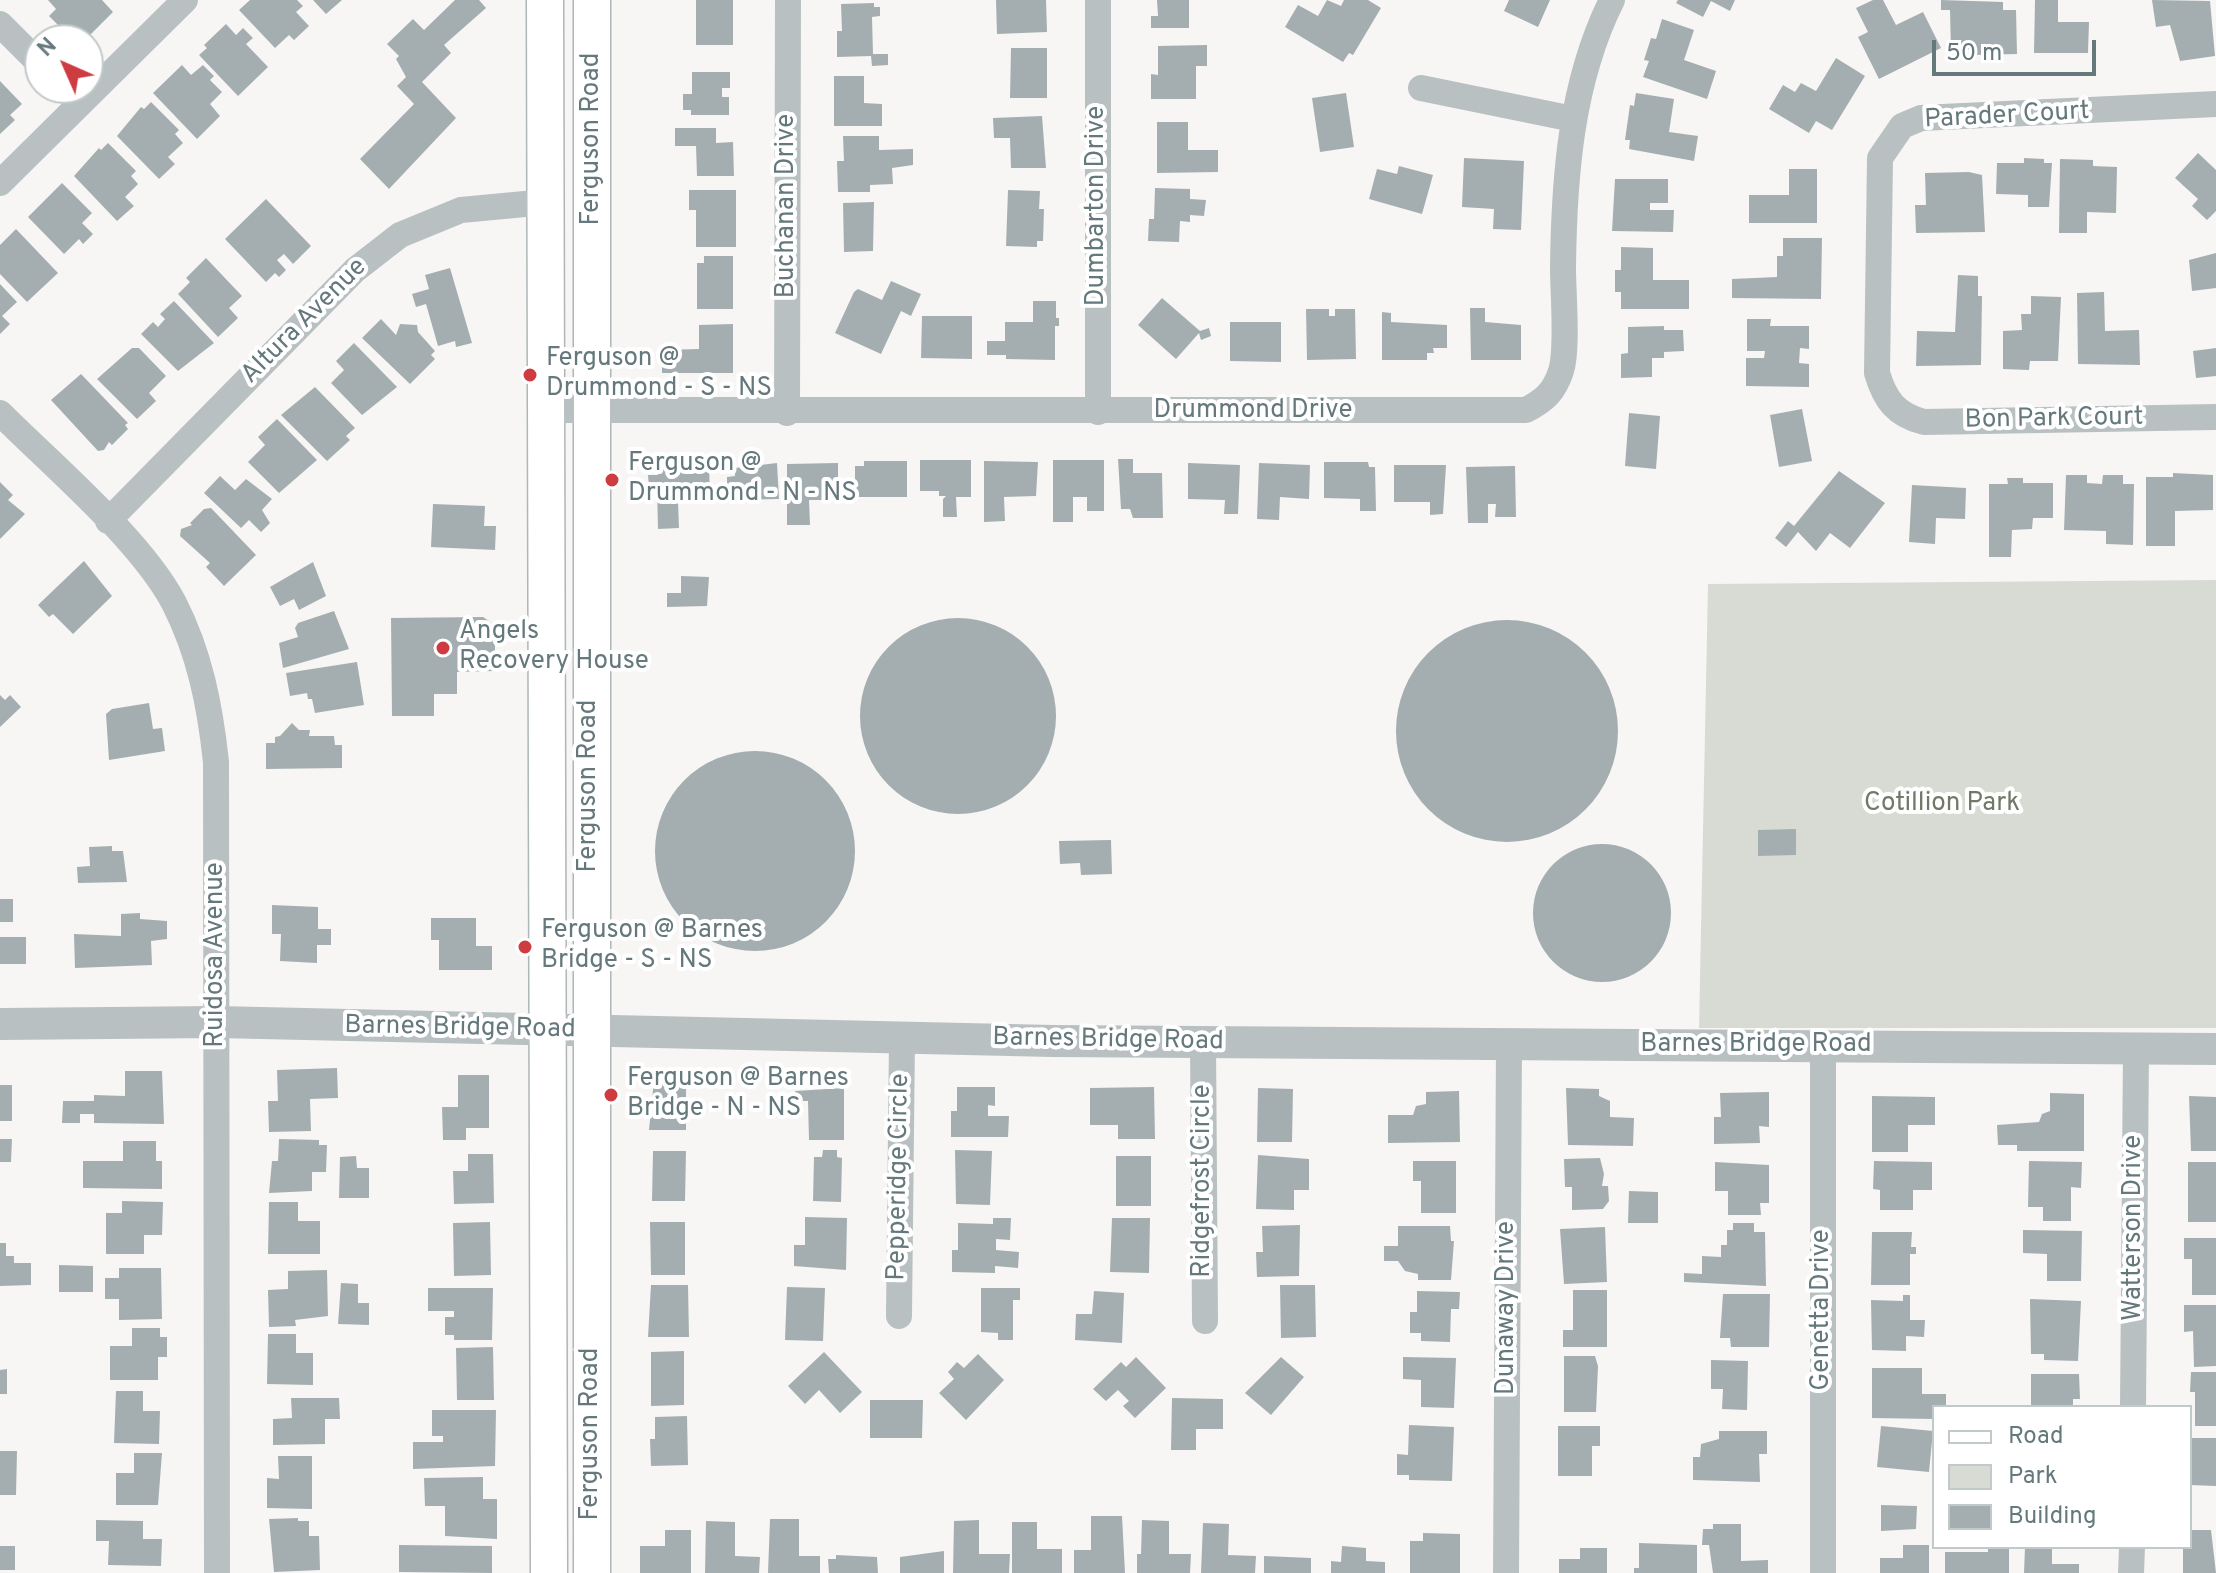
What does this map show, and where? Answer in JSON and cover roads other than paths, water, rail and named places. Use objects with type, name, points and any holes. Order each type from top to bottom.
[{"type":"main road","name":"Ferguson Road","points":[[545,0],[549,1573]]},
{"type":"main road","name":"Ferguson Road","points":[[592,0],[592,1573]]},
{"type":"street","points":[[104,68],[185,0]]},
{"type":"street","name":"Buchanan Drive","points":[[787,413],[788,0]]},
{"type":"street","name":"Dumbarton Drive","points":[[1098,0],[1098,412]]},
{"type":"street","name":"Drummond Drive","points":[[546,410],[787,413],[1526,410],[1549,397],[1562,369],[1563,255],[1573,119],[1586,64],[1612,0]]},
{"type":"street","points":[[0,24],[24,48]]},
{"type":"street","points":[[1421,88],[1573,119]]},
{"type":"street","points":[[0,183],[64,104]]},
{"type":"street","name":"Parader Court","points":[[1896,409],[1884,396],[1877,373],[1880,158],[1902,126],[1921,118],[2216,104]]},
{"type":"street","name":"Altura Avenue","points":[[108,521],[355,270],[400,235],[461,210],[546,202]]},
{"type":"street","name":"Bon Park Court","points":[[1896,409],[1924,422],[2216,417]]},
{"type":"street","name":"Ruidosa Avenue","points":[[0,413],[146,562],[173,602],[210,701],[216,762],[217,1573]]},
{"type":"street","name":"Barnes Bridge Road","points":[[0,1024],[217,1022],[902,1038],[2216,1049]]},
{"type":"street","name":"Pepperidge Circle","points":[[899,1316],[902,1038]]},
{"type":"street","name":"Ridgefrost Circle","points":[[1203,1041],[1205,1321]]},
{"type":"street","name":"Dunaway Drive","points":[[1506,1573],[1509,1043]]},
{"type":"street","name":"Genetta Drive","points":[[1823,1047],[1823,1573]]},
{"type":"street","name":"Watterson Drive","points":[[2133,1405],[2136,1049]]},
{"type":"street","points":[[2131,1573],[2132,1549]]},
{"type":"place","name":"Ferguson @ Drummond - S - NS","points":[[530,375]]},
{"type":"place","name":"Ferguson @ Drummond - N - NS","points":[[612,480]]},
{"type":"place","name":"Angels Recovery House","points":[[443,648]]},
{"type":"place","name":"Ferguson @ Barnes Bridge - S - NS","points":[[525,947]]},
{"type":"place","name":"Ferguson @ Barnes Bridge - N - NS","points":[[611,1095]]},
{"type":"park label","name":"Cotillion Park","points":[[1942,805]]}]
